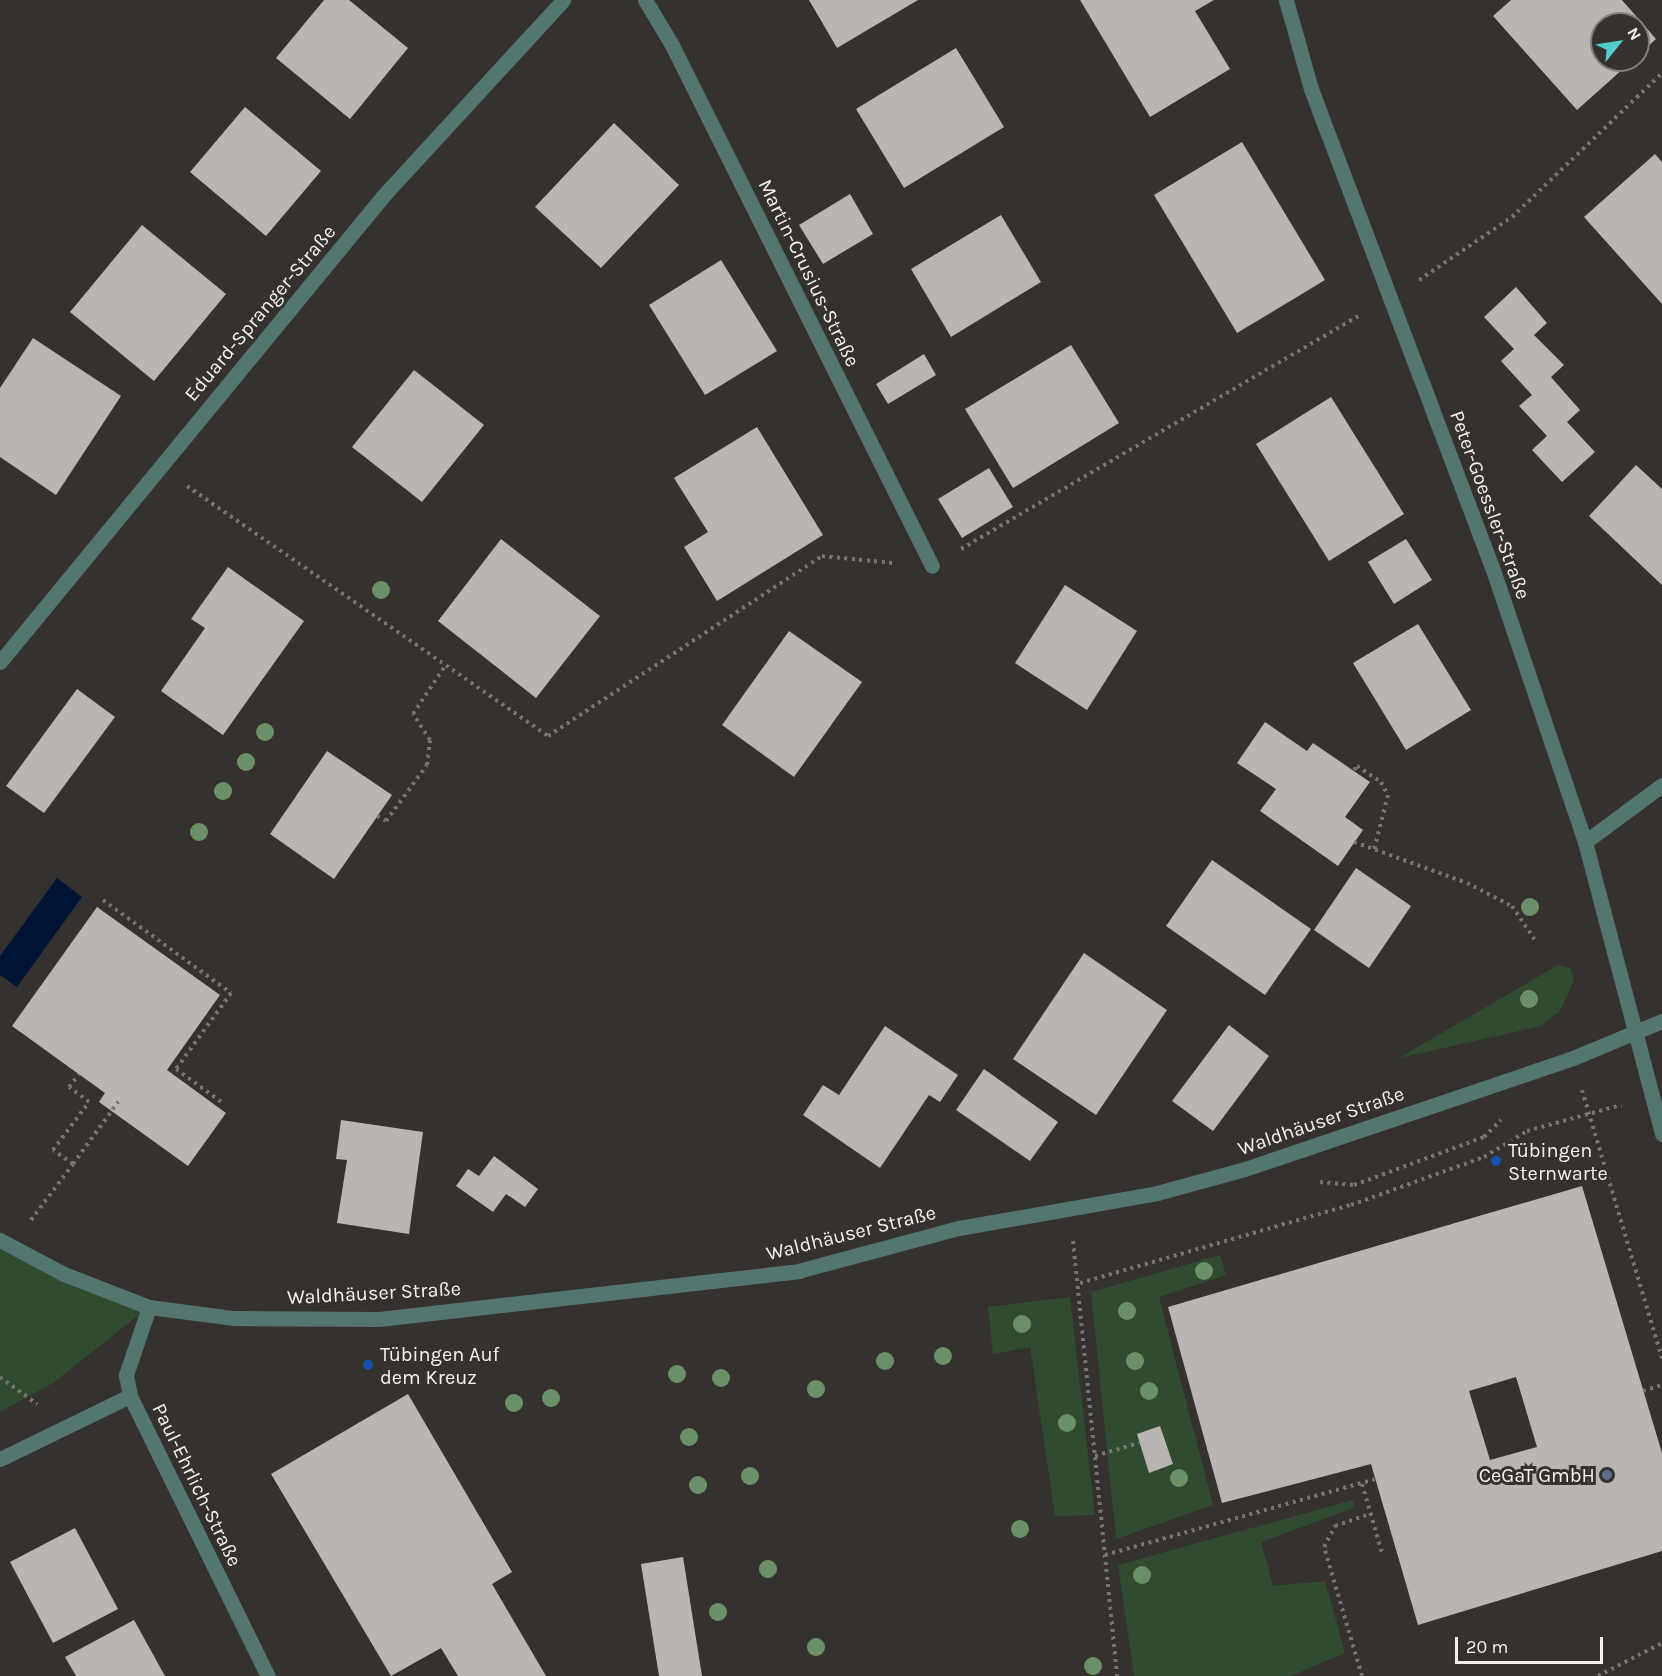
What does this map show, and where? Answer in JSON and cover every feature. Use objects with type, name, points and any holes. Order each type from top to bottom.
[{"type":"street","name":"Eduard-Spranger-Straße","points":[[0,662],[390,188],[563,0]]},
{"type":"street","name":"Martin-Crusius-Straße","points":[[645,0],[672,45],[932,566]]},
{"type":"street","name":"Peter-Goessler-Straße","points":[[1286,0],[1311,89],[1493,570],[1585,842],[1631,1031]]},
{"type":"street","points":[[1585,842],[1662,785]]},
{"type":"street","name":"Waldhäuser Straße","points":[[5,1243],[64,1274],[149,1307],[234,1318],[339,1321],[559,1300],[798,1271],[958,1228],[1068,1209],[1256,1166],[1573,1058],[1631,1031],[1662,1021]]},
{"type":"street","points":[[1631,1031],[1662,1134]]},
{"type":"street","name":"Paul-Ehrlich-Straße","points":[[149,1307],[126,1375],[130,1396],[268,1676]]},
{"type":"street","points":[[0,1459],[130,1396]]},
{"type":"path","points":[[377,816],[386,821],[427,765],[430,741],[413,714],[445,666]]},
{"type":"path","points":[[1354,770],[1357,766],[1381,782],[1388,795],[1374,850]]},
{"type":"path","points":[[1354,842],[1467,883],[1512,906],[1534,939]]},
{"type":"path","points":[[103,900],[231,993],[176,1069],[223,1103]]},
{"type":"path","points":[[1573,1058],[1587,1112],[1662,1358]]},
{"type":"path","points":[[73,1164],[53,1150],[89,1102],[69,1088],[79,1074]]},
{"type":"path","points":[[1080,1283],[1351,1205],[1484,1157],[1527,1131],[1587,1112],[1651,1099]]},
{"type":"path","points":[[5,1243],[73,1164],[118,1102]]},
{"type":"path","points":[[1068,1209],[1080,1283],[1117,1676]]},
{"type":"path","points":[[0,1377],[67,1425]]},
{"type":"path","points":[[1643,1391],[1662,1386]]},
{"type":"path","points":[[1095,1456],[1139,1443]]},
{"type":"path","points":[[1105,1555],[1375,1479]]},
{"type":"path","points":[[1362,1484],[1382,1553]]},
{"type":"path","points":[[1362,1676],[1324,1547],[1335,1526],[1370,1514]]},
{"type":"path","points":[[1598,1676],[1662,1642]]},
{"type":"green space","points":[[1558,965],[1570,968],[1574,980],[1560,1011],[1541,1026],[1399,1058]]},
{"type":"green space","points":[[0,1240],[149,1307],[53,1383],[0,1412]]},
{"type":"green space","points":[[1220,1255],[1226,1275],[1159,1297],[1213,1505],[1116,1539],[1091,1292]]},
{"type":"green space","points":[[1070,1297],[1095,1515],[1055,1516],[1030,1347],[993,1354],[988,1307]]},
{"type":"green space","points":[[1353,1500],[1354,1508],[1261,1542],[1273,1586],[1325,1581],[1345,1653],[1291,1676],[1134,1676],[1118,1565]]},
{"type":"water","points":[[57,878],[82,897],[17,987],[0,975],[0,956]]},
{"type":"building","points":[[324,0],[349,0],[408,48],[350,119],[276,58]]},
{"type":"building","points":[[809,0],[918,0],[837,48]]},
{"type":"building","points":[[1080,0],[1214,0],[1195,11],[1230,69],[1150,117]]},
{"type":"building","points":[[1511,0],[1622,0],[1632,12],[1590,12],[1590,72],[1620,72],[1577,110],[1493,16]]},
{"type":"building","points":[[1650,32],[1656,39],[1650,44]]},
{"type":"building","points":[[956,48],[1004,127],[904,188],[856,109]]},
{"type":"building","points":[[245,107],[321,171],[266,236],[190,172]]},
{"type":"building","points":[[614,123],[679,185],[601,268],[535,207]]},
{"type":"building","points":[[1242,142],[1325,280],[1237,333],[1154,195]]},
{"type":"building","points":[[1655,154],[1662,162],[1662,304],[1584,217]]},
{"type":"building","points":[[850,194],[873,234],[823,264],[799,225]]},
{"type":"building","points":[[1001,215],[1041,282],[951,337],[911,269]]},
{"type":"building","points":[[142,225],[226,294],[154,381],[70,312]]},
{"type":"building","points":[[721,260],[777,351],[705,395],[649,305]]},
{"type":"building","points":[[1516,287],[1547,323],[1534,335],[1564,365],[1551,377],[1580,410],[1567,422],[1595,452],[1562,482],[1532,450],[1547,436],[1519,406],[1532,395],[1501,361],[1514,349],[1484,317]]},
{"type":"building","points":[[33,338],[121,396],[56,495],[0,457],[0,388]]},
{"type":"building","points":[[1071,345],[1119,423],[1013,488],[965,409]]},
{"type":"building","points":[[924,354],[936,375],[888,404],[876,384]]},
{"type":"building","points":[[414,370],[484,425],[422,502],[352,447]]},
{"type":"building","points":[[1331,397],[1404,514],[1329,561],[1256,444]]},
{"type":"building","points":[[757,427],[823,535],[717,601],[684,547],[708,532],[674,478]]},
{"type":"building","points":[[1636,465],[1662,489],[1662,585],[1589,516]]},
{"type":"building","points":[[989,468],[1013,507],[962,538],[938,499]]},
{"type":"building","points":[[501,539],[600,616],[536,698],[438,621]]},
{"type":"building","points":[[1406,539],[1432,580],[1394,604],[1368,562]]},
{"type":"building","points":[[228,567],[304,621],[223,735],[161,691],[205,628],[191,619]]},
{"type":"building","points":[[1065,585],[1137,631],[1087,710],[1015,663]]},
{"type":"building","points":[[1418,624],[1471,710],[1406,750],[1353,663]]},
{"type":"building","points":[[789,631],[862,682],[794,777],[722,725]]},
{"type":"building","points":[[77,689],[115,717],[44,813],[6,786]]},
{"type":"building","points":[[1265,722],[1307,751],[1313,743],[1370,782],[1345,817],[1363,830],[1338,866],[1260,811],[1276,789],[1237,763]]},
{"type":"building","points":[[327,751],[392,795],[334,879],[270,834]]},
{"type":"building","points":[[1212,860],[1311,929],[1265,995],[1166,926]]},
{"type":"building","points":[[1356,868],[1411,906],[1369,968],[1314,930]]},
{"type":"building","points":[[97,907],[220,995],[167,1070],[226,1113],[188,1166],[99,1102],[105,1093],[12,1026]]},
{"type":"building","points":[[1084,953],[1167,1010],[1096,1115],[1013,1059]]},
{"type":"building","points":[[1229,1025],[1269,1056],[1213,1131],[1172,1101]]},
{"type":"building","points":[[885,1026],[958,1075],[940,1102],[929,1095],[880,1168],[803,1115],[823,1085],[839,1095]]},
{"type":"building","points":[[984,1069],[1058,1122],[1030,1161],[956,1110]]},
{"type":"building","points":[[341,1120],[423,1132],[409,1234],[337,1223],[347,1160],[336,1159]]},
{"type":"building","points":[[494,1156],[538,1189],[525,1207],[506,1194],[493,1212],[456,1186],[468,1169],[479,1176]]},
{"type":"building","points":[[1582,1186],[1662,1453],[1662,1551],[1418,1625],[1371,1464],[1222,1503],[1168,1307]],"holes":[[[1516,1377],[1537,1447],[1490,1460],[1469,1391]]]},
{"type":"building","points":[[408,1394],[512,1572],[492,1584],[546,1676],[458,1676],[441,1648],[391,1676],[271,1474]]},
{"type":"building","points":[[1160,1426],[1173,1464],[1149,1473],[1137,1434]]},
{"type":"building","points":[[75,1528],[118,1609],[53,1643],[10,1562]]},
{"type":"building","points":[[683,1557],[702,1676],[659,1676],[641,1564]]},
{"type":"building","points":[[134,1620],[165,1676],[76,1676],[65,1657]]},
{"type":"place","name":"Tübingen Sternwarte","points":[[1496,1161]]},
{"type":"place","name":"Tübingen Auf dem Kreuz","points":[[368,1365]]},
{"type":"place","name":"CeGaT GmbH","points":[[1607,1475]]}]
